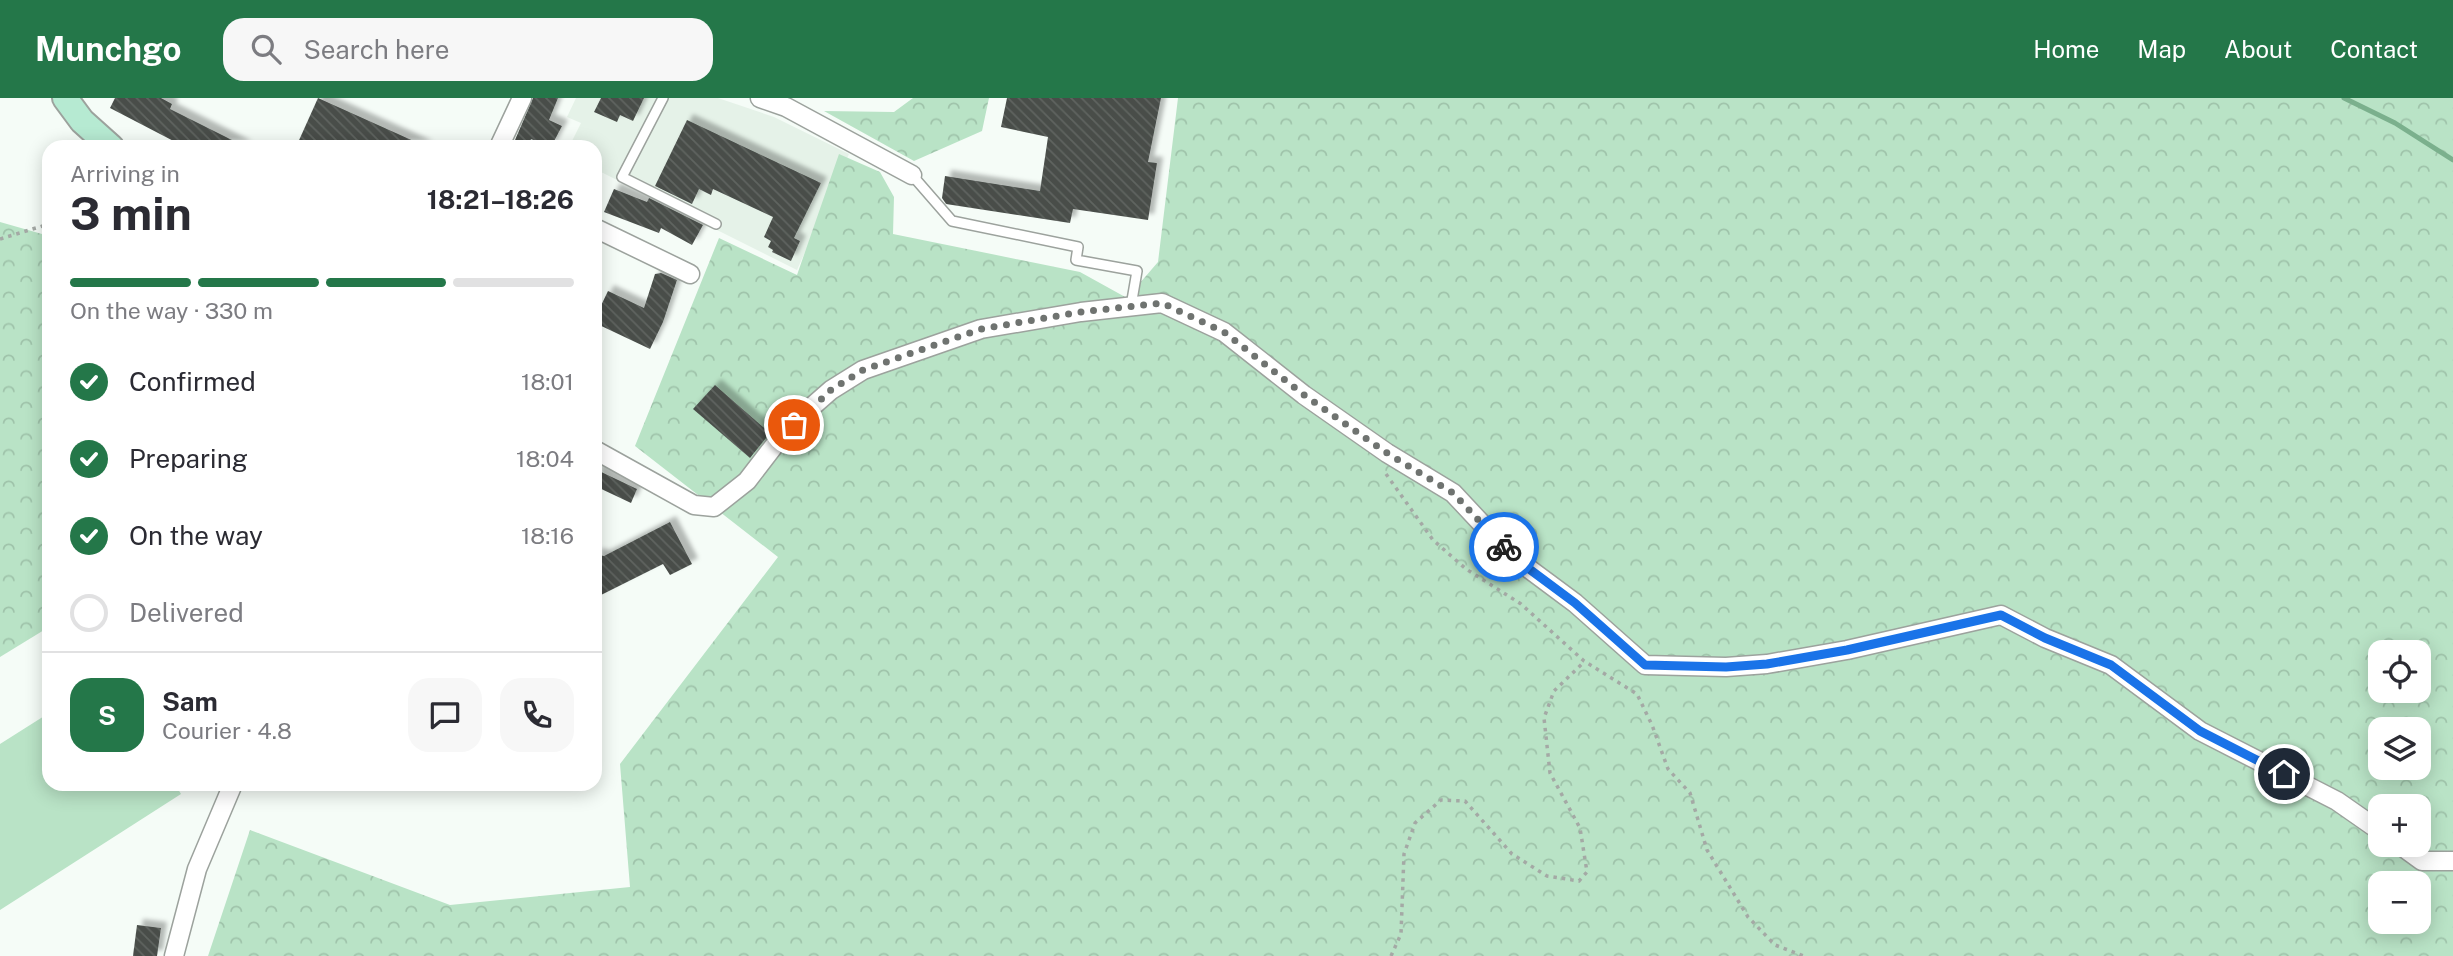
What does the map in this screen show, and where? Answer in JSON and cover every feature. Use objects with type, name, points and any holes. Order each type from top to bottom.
[{"type":"street","points":[[65,98],[82,121],[103,140]]},
{"type":"street","points":[[502,140],[522,98]]},
{"type":"street","points":[[760,98],[786,107],[912,175]]},
{"type":"street","points":[[602,231],[690,274]]},
{"type":"street","points":[[661,260],[668,242]]},
{"type":"street","points":[[602,454],[694,505],[714,507],[747,481],[780,439],[807,411],[831,390],[863,370],[981,329],[1069,313],[1162,303],[1224,332],[1304,395],[1453,493],[1513,557],[1575,603],[1645,665],[1726,667],[1767,664],[1847,650],[2001,615],[2045,638],[2111,665],[2200,731],[2337,801],[2368,823]]},
{"type":"street","points":[[174,956],[197,869],[230,791]]},
{"type":"street","points":[[2416,857],[2422,861],[2453,861]]},
{"type":"lane","points":[[663,98],[622,177],[716,224]]},
{"type":"lane","points":[[912,175],[952,221],[1078,247],[1076,260],[1138,271],[1131,306]]},
{"type":"path","points":[[0,239],[42,227]]},
{"type":"path","points":[[1370,440],[1381,466],[1433,540],[1466,569],[1521,604],[1584,661],[1637,694],[1668,769],[1690,793],[1707,850],[1748,917],[1775,945],[1804,956]]},
{"type":"path","points":[[1391,956],[1401,934],[1404,853],[1415,823],[1441,800],[1465,801],[1512,854],[1547,876],[1579,881],[1587,872],[1580,828],[1550,774],[1544,718],[1554,691],[1584,661]]},
{"type":"shaded area","points":[[576,98],[718,98],[774,117],[849,154],[797,270],[602,172],[602,140],[572,140],[581,123],[567,117]]},
{"type":"green space","points":[[913,98],[989,98],[982,131],[914,161],[824,111],[894,112]]},
{"type":"green space","points":[[1178,98],[2453,98],[2453,956],[208,956],[250,830],[450,905],[630,887],[620,764],[778,557],[635,446],[719,238],[797,275],[839,154],[880,172],[894,197],[893,234],[1080,272],[1127,298],[1158,262]]},
{"type":"green space","points":[[0,222],[42,234],[42,631],[0,657]]},
{"type":"green space","points":[[42,717],[42,791],[179,791],[181,794],[0,910],[0,744]]},
{"type":"building","points":[[115,98],[161,98],[172,104],[170,109],[232,140],[172,140],[110,108]]},
{"type":"building","points":[[318,98],[411,140],[299,140]]},
{"type":"building","points":[[533,98],[558,98],[549,120],[562,126],[555,140],[515,140]]},
{"type":"building","points":[[601,98],[644,98],[633,121],[620,115],[617,122],[594,112]]},
{"type":"building","points":[[1007,98],[1161,98],[1148,162],[1157,163],[1148,220],[1073,209],[1070,223],[946,204],[942,198],[945,176],[1040,191],[1048,137],[1001,127]]},
{"type":"building","points":[[687,120],[821,183],[794,238],[800,241],[791,261],[772,252],[768,247],[771,241],[764,237],[773,217],[713,189],[711,195],[699,189],[692,204],[655,186]]},
{"type":"building","points":[[614,189],[647,202],[649,198],[703,225],[692,245],[661,228],[659,233],[604,212]]},
{"type":"building","points":[[661,273],[677,280],[663,322],[650,349],[602,326],[602,303],[608,291],[644,308],[655,274]]},
{"type":"building","points":[[715,385],[770,433],[750,458],[693,409]]},
{"type":"building","points":[[602,472],[637,489],[631,503],[602,489]]},
{"type":"building","points":[[670,522],[692,564],[670,575],[663,564],[602,594],[604,556]]},
{"type":"building","points":[[137,925],[161,928],[157,956],[133,956]]},
{"type":"waterway","points":[[2344,98],[2395,123],[2453,160]]},
{"type":"way so far","points":[[794,425],[831,390],[863,370],[935,344],[981,329],[1034,319],[1162,303],[1224,332],[1304,395],[1387,453],[1453,493],[1504,547]]},
{"type":"route","points":[[1504,547],[1513,557],[1575,603],[1645,665],[1726,667],[1767,664],[1847,650],[2001,615],[2045,638],[2111,665],[2200,731],[2284,774]]}]
